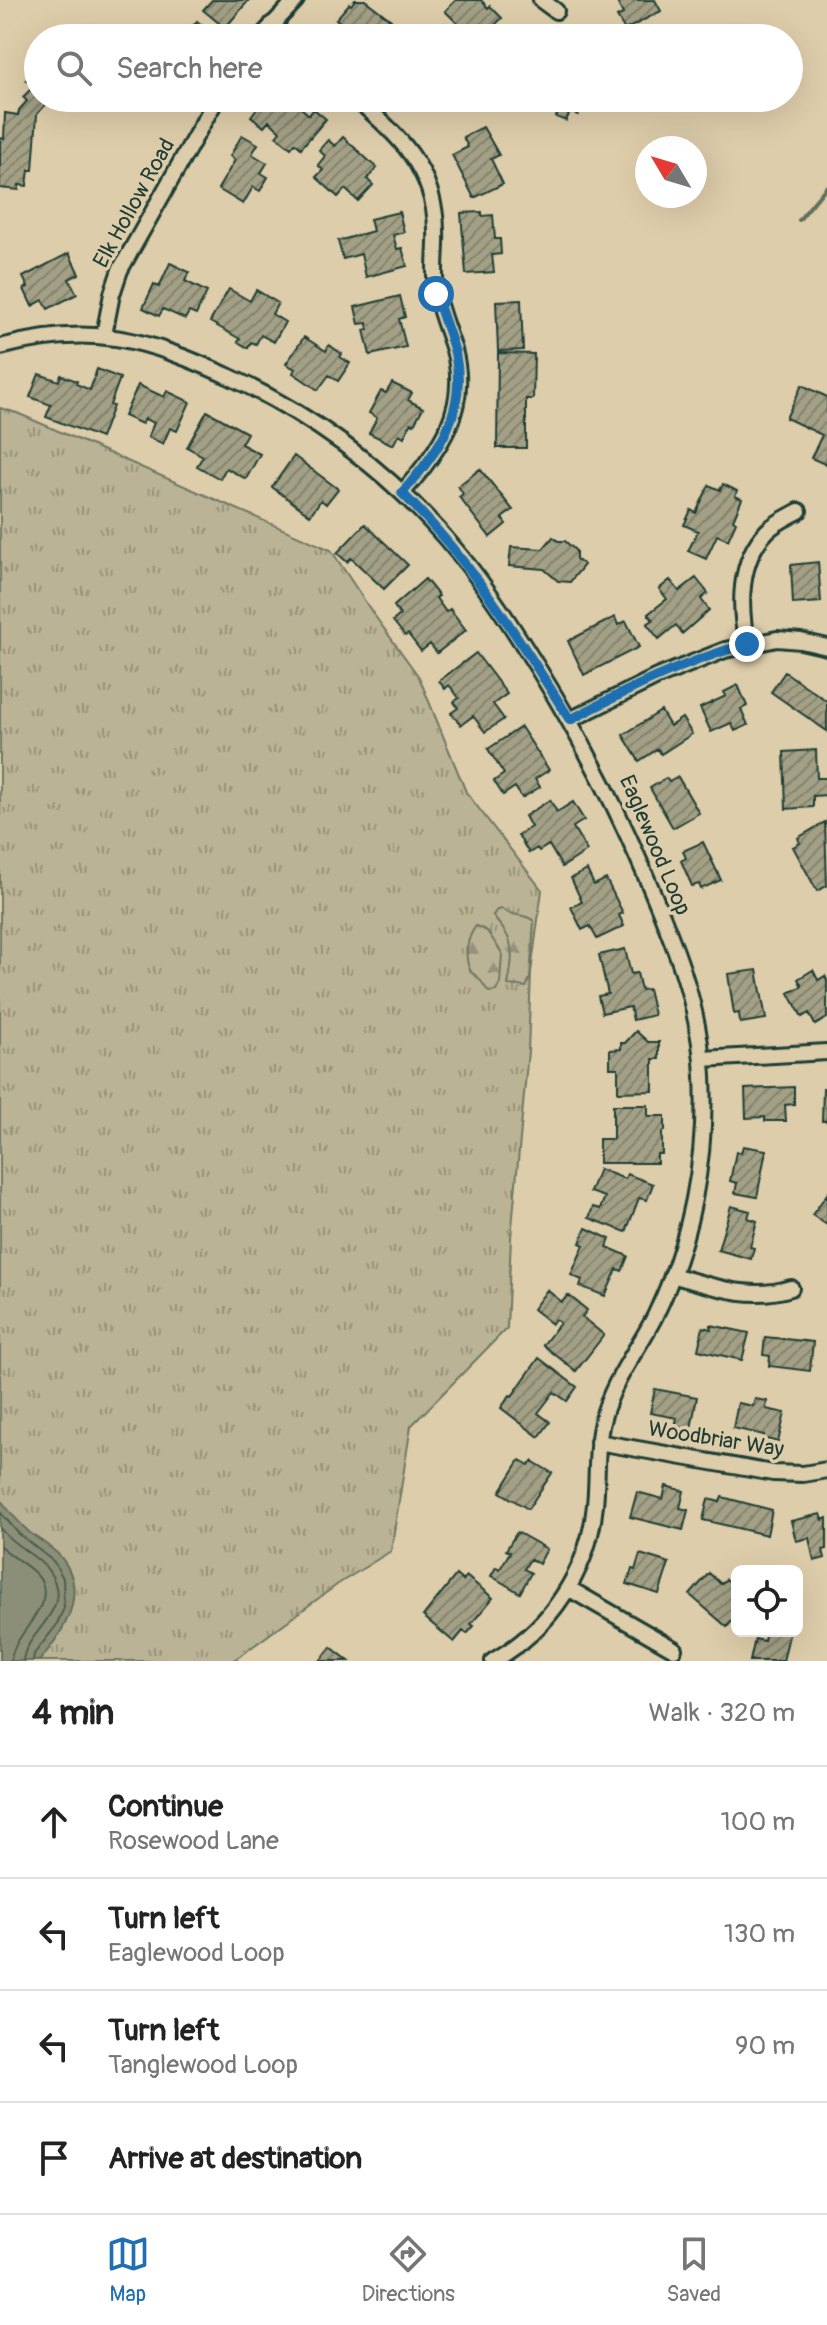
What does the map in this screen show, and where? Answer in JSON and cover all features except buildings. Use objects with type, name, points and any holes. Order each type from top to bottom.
[{"type":"street","points":[[272,24],[296,0]]},
{"type":"street","points":[[541,0],[556,11]]},
{"type":"street","name":"Elk Hollow Road","points":[[104,335],[120,270],[209,112]]},
{"type":"street","points":[[371,112],[409,149],[430,192],[436,230],[436,294],[457,368],[456,404],[444,438],[423,470],[402,493]]},
{"type":"street","name":"Eaglewood Loop","points":[[0,347],[81,334],[135,340],[166,349],[262,393],[340,441],[402,493],[459,554],[490,594],[570,720],[621,816],[673,944],[694,1005],[702,1059],[703,1127],[698,1174],[686,1233],[672,1275],[647,1330],[615,1385],[603,1418],[598,1442],[592,1531],[579,1570],[555,1608],[531,1635],[493,1661]]},
{"type":"street","points":[[747,644],[741,594],[748,566],[759,541],[768,531],[799,511]]},
{"type":"street","points":[[570,720],[657,677],[725,650],[777,639],[827,647]]},
{"type":"street","points":[[702,1059],[827,1052]]},
{"type":"street","points":[[672,1275],[749,1294],[762,1295],[791,1288]]},
{"type":"street","name":"Woodbriar Way","points":[[598,1442],[773,1473],[803,1474],[827,1470]]},
{"type":"street","points":[[568,1588],[674,1649]]},
{"type":"green space","points":[[0,408],[331,550],[419,677],[466,792],[542,890],[531,972],[507,1328],[411,1426],[391,1551],[338,1584],[233,1661],[0,1661]]},
{"type":"green space","points":[[502,909],[534,921],[530,978],[526,987],[508,985],[511,944],[493,915]]},
{"type":"green space","points":[[476,926],[487,931],[502,953],[500,983],[496,991],[489,992],[471,972],[467,960],[470,936]]},
{"type":"water","points":[[0,1499],[25,1528],[59,1555],[73,1583],[73,1597],[65,1624],[39,1661],[0,1661]]},
{"type":"waterway","points":[[799,220],[827,186]]},
{"type":"route","points":[[436,294],[454,351],[458,386],[456,404],[451,422],[434,455],[402,493],[459,554],[490,594],[570,720],[657,677],[747,644]]}]
